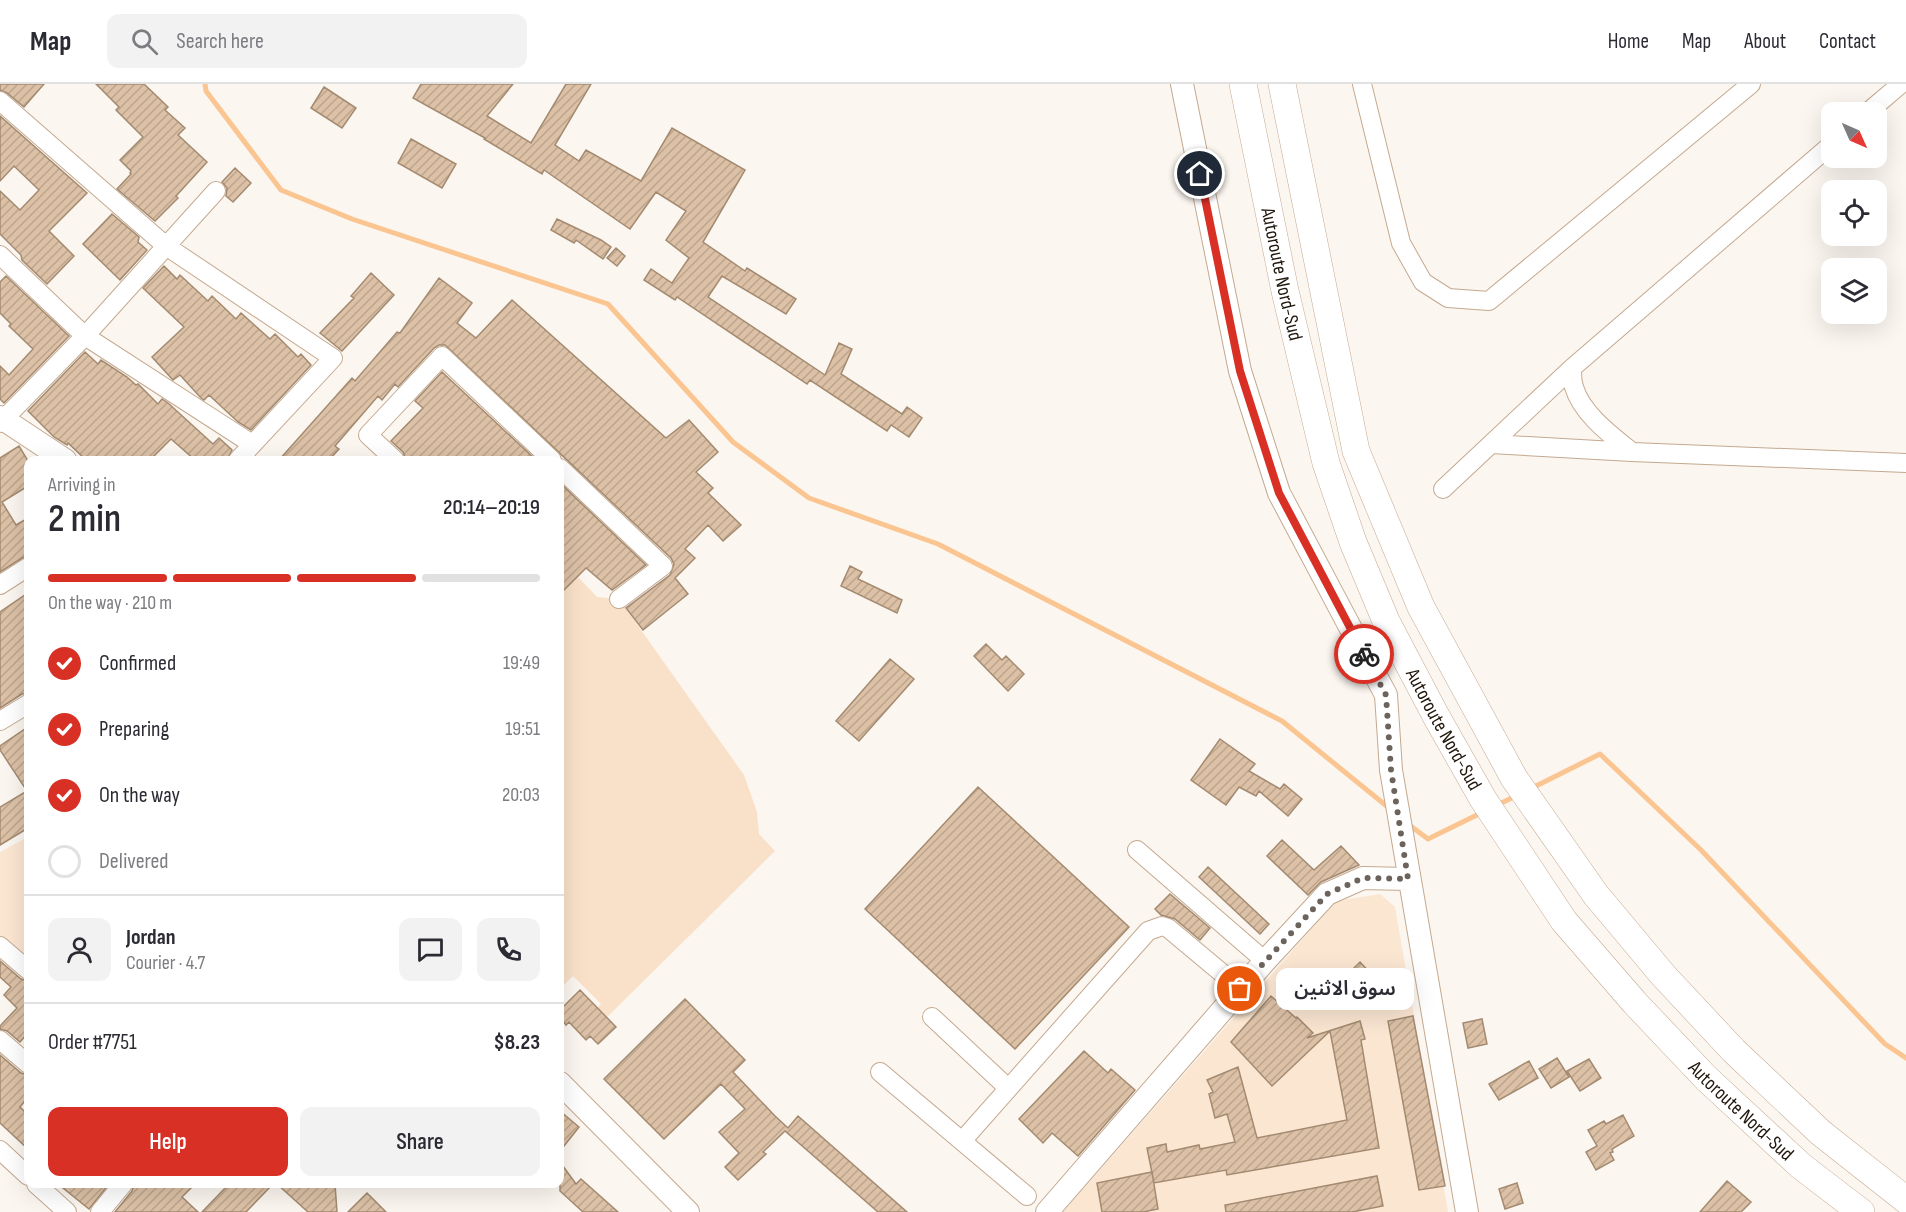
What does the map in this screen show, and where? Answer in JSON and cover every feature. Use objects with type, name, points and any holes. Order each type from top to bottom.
[{"type":"highway","name":"Autoroute Nord-Sud","points":[[1243,84],[1285,291],[1326,463],[1353,542],[1386,621],[1436,716],[1483,799],[1564,921],[1635,1003],[1706,1078],[1801,1166],[1861,1212]]},
{"type":"highway","name":"Autoroute Nord-Sud","points":[[1282,84],[1356,451],[1421,607],[1514,778],[1596,895],[1663,975],[1734,1051],[1821,1133],[1906,1200]]},
{"type":"main road","points":[[1182,84],[1240,371],[1279,493],[1386,695],[1391,770],[1408,879],[1467,1212]]},
{"type":"main road","points":[[1,420],[59,456]]},
{"type":"main road","points":[[1047,1212],[1240,989],[1327,894],[1363,878],[1408,879]]},
{"type":"main road","points":[[564,1087],[688,1212]]},
{"type":"street","points":[[1362,84],[1401,243],[1423,282],[1448,298],[1489,301],[1751,84]]},
{"type":"street","points":[[1880,102],[1901,84]]},
{"type":"street","points":[[0,100],[166,246],[333,357],[242,456]]},
{"type":"street","points":[[1443,489],[1572,368],[1821,153]]},
{"type":"street","points":[[1,420],[85,336],[216,191]]},
{"type":"street","points":[[0,255],[85,336],[252,444]]},
{"type":"street","points":[[391,456],[368,435],[442,356],[548,456]]},
{"type":"street","points":[[1572,368],[1573,386],[1578,398],[1603,427],[1632,452]]},
{"type":"street","points":[[1491,444],[1906,463]]},
{"type":"street","points":[[564,472],[663,566],[619,599]]},
{"type":"street","points":[[0,585],[24,570]]},
{"type":"street","points":[[0,722],[24,707]]},
{"type":"street","points":[[1137,850],[1265,961]]},
{"type":"street","points":[[962,1141],[1148,932],[1156,928],[1168,928],[1240,989]]},
{"type":"street","points":[[0,946],[24,967]]},
{"type":"street","points":[[932,1017],[1008,1088]]},
{"type":"street","points":[[0,1040],[24,1061]]},
{"type":"street","points":[[880,1072],[1027,1196]]},
{"type":"street","points":[[0,1150],[24,1172]]},
{"type":"street","points":[[40,1188],[67,1212]]},
{"type":"street","points":[[100,1212],[120,1188]]},
{"type":"shaded area","points":[[564,562],[597,597],[619,599],[744,775],[757,812],[759,834],[775,851],[589,1035],[581,1024],[601,1004],[573,976],[564,985]]},
{"type":"shaded area","points":[[24,839],[24,956],[0,935],[0,852]]},
{"type":"shaded area","points":[[1380,894],[1395,907],[1448,1212],[1063,1212],[1336,901]]},
{"type":"building","points":[[0,84],[44,84],[24,107],[0,90]]},
{"type":"building","points":[[96,84],[144,84],[168,107],[165,110],[185,128],[178,135],[207,162],[176,196],[178,198],[155,221],[117,189],[131,174],[131,171],[120,160],[143,137],[116,110],[119,107]]},
{"type":"building","points":[[421,84],[513,84],[487,116],[531,143],[566,84],[591,84],[555,145],[579,161],[586,150],[641,181],[672,128],[745,170],[703,242],[745,271],[747,268],[796,299],[786,314],[722,276],[708,297],[825,375],[839,343],[852,349],[841,374],[902,414],[907,407],[922,418],[909,437],[891,425],[887,431],[810,380],[807,384],[677,297],[675,300],[644,280],[651,269],[672,283],[689,258],[666,240],[686,211],[656,192],[630,229],[544,170],[542,174],[485,138],[413,98]]},
{"type":"building","points":[[324,87],[356,108],[342,128],[311,108]]},
{"type":"building","points":[[0,116],[87,193],[49,231],[74,256],[47,284],[0,234],[0,191],[20,210],[39,190],[14,166],[0,181]]},
{"type":"building","points":[[411,139],[456,164],[442,188],[398,163]]},
{"type":"building","points":[[235,168],[251,183],[233,202],[226,196],[227,188],[222,182]]},
{"type":"building","points":[[112,214],[139,237],[138,242],[147,250],[120,280],[83,244]]},
{"type":"building","points":[[557,219],[611,247],[603,259],[576,240],[574,243],[551,230]]},
{"type":"building","points":[[616,248],[625,256],[617,266],[607,258]]},
{"type":"building","points":[[164,266],[177,279],[180,275],[208,301],[212,296],[236,319],[241,313],[270,339],[275,334],[298,357],[301,354],[311,365],[251,430],[238,422],[209,395],[204,400],[201,398],[180,375],[173,380],[152,357],[184,327],[143,288]]},
{"type":"building","points":[[371,273],[394,295],[342,351],[320,333],[354,298],[351,296]]},
{"type":"building","points":[[6,276],[69,336],[4,403],[0,399],[0,366],[9,375],[33,349],[9,326],[11,324],[0,313],[0,282]]},
{"type":"building","points":[[439,278],[472,303],[457,323],[476,338],[512,300],[666,438],[689,420],[718,452],[696,472],[713,488],[708,493],[741,525],[723,541],[708,525],[685,549],[695,558],[675,578],[688,594],[643,630],[626,608],[670,575],[674,564],[671,558],[445,345],[434,348],[398,387],[395,384],[382,400],[378,396],[335,446],[339,449],[333,456],[283,456],[352,378],[355,381],[397,332],[400,333]]},
{"type":"building","points":[[85,352],[98,364],[101,360],[136,385],[138,384],[158,404],[162,399],[168,403],[213,444],[219,438],[232,450],[229,456],[190,456],[171,439],[154,456],[82,456],[68,443],[67,445],[54,437],[28,411]]},
{"type":"building","points":[[442,372],[532,456],[404,456],[391,441],[423,408],[415,401]]},
{"type":"building","points":[[19,446],[25,456],[24,488],[2,502],[16,525],[24,520],[24,557],[0,572],[0,458]]},
{"type":"building","points":[[564,487],[646,565],[612,590],[586,568],[564,590]]},
{"type":"building","points":[[850,566],[862,572],[858,579],[902,600],[897,613],[841,586]]},
{"type":"building","points":[[24,596],[24,694],[0,708],[0,612]]},
{"type":"building","points":[[986,644],[1002,660],[1006,656],[1024,674],[1008,691],[974,656]]},
{"type":"building","points":[[890,659],[914,679],[859,741],[836,721]]},
{"type":"building","points":[[24,730],[24,786],[0,750],[0,746]]},
{"type":"building","points":[[1220,739],[1255,764],[1249,771],[1280,789],[1284,784],[1302,799],[1288,816],[1259,791],[1256,796],[1239,787],[1226,805],[1191,780]]},
{"type":"building","points":[[978,787],[1129,927],[1015,1049],[865,909]]},
{"type":"building","points":[[24,793],[24,830],[0,845],[0,807]]},
{"type":"building","points":[[1282,840],[1314,870],[1341,846],[1359,865],[1321,882],[1308,895],[1267,856]]},
{"type":"building","points":[[1208,867],[1269,924],[1260,934],[1199,877]]},
{"type":"building","points":[[1170,894],[1210,928],[1200,940],[1175,919],[1161,915],[1155,909]]},
{"type":"building","points":[[0,961],[24,980],[24,1038],[20,1042],[7,1031],[0,1029],[0,1026],[17,1008],[4,995],[11,987],[0,977]]},
{"type":"building","points":[[1360,962],[1374,977],[1356,993],[1343,979]]},
{"type":"building","points":[[580,990],[616,1027],[598,1044],[590,1036],[586,1040],[569,1022],[566,1025],[564,1022],[564,1006]]},
{"type":"building","points":[[1271,996],[1313,1033],[1307,1038],[1360,1021],[1365,1039],[1361,1040],[1379,1148],[1227,1175],[1226,1170],[1154,1183],[1147,1148],[1166,1144],[1167,1152],[1199,1145],[1200,1149],[1235,1142],[1227,1114],[1215,1118],[1209,1094],[1213,1092],[1207,1080],[1238,1067],[1257,1138],[1347,1120],[1330,1031],[1272,1086],[1231,1042]]},
{"type":"building","points":[[685,999],[745,1060],[733,1072],[775,1116],[788,1128],[798,1116],[907,1212],[878,1212],[785,1131],[763,1152],[766,1154],[738,1180],[725,1167],[739,1153],[719,1132],[745,1109],[721,1084],[664,1139],[604,1079]]},
{"type":"building","points":[[1413,1016],[1445,1186],[1419,1190],[1388,1021]]},
{"type":"building","points":[[1482,1019],[1487,1044],[1468,1048],[1463,1023]]},
{"type":"building","points":[[1084,1051],[1108,1073],[1111,1069],[1135,1090],[1078,1156],[1052,1133],[1043,1143],[1019,1119]]},
{"type":"building","points":[[0,1055],[24,1074],[24,1102],[20,1107],[24,1111],[24,1145],[0,1123]]},
{"type":"building","points":[[1557,1058],[1569,1077],[1551,1088],[1539,1069]]},
{"type":"building","points":[[1589,1059],[1601,1078],[1580,1091],[1567,1071]]},
{"type":"building","points":[[1529,1061],[1538,1078],[1499,1100],[1489,1084]]},
{"type":"building","points":[[564,1114],[579,1127],[564,1146]]},
{"type":"building","points":[[1623,1115],[1634,1136],[1612,1149],[1613,1152],[1610,1153],[1614,1160],[1596,1170],[1586,1152],[1597,1146],[1588,1130],[1604,1121],[1606,1124]]},
{"type":"building","points":[[564,1168],[576,1184],[581,1179],[618,1212],[583,1212],[560,1191],[560,1188],[564,1188]]},
{"type":"building","points":[[1152,1172],[1158,1209],[1143,1212],[1102,1212],[1097,1183]]},
{"type":"building","points":[[1377,1176],[1383,1206],[1352,1212],[1226,1212],[1225,1205]]},
{"type":"building","points":[[1727,1181],[1751,1202],[1741,1212],[1700,1212]]},
{"type":"building","points":[[1517,1183],[1523,1203],[1505,1209],[1499,1189]]},
{"type":"building","points":[[63,1188],[106,1188],[89,1209]]},
{"type":"building","points":[[133,1188],[191,1188],[182,1197],[198,1212],[115,1212]]},
{"type":"building","points":[[225,1188],[269,1188],[246,1212],[202,1212]]},
{"type":"building","points":[[281,1188],[335,1188],[337,1212],[308,1212]]},
{"type":"building","points":[[367,1193],[386,1212],[348,1212]]},
{"type":"waterway","points":[[205,84],[206,91],[281,190],[352,219],[608,304],[733,442],[809,498],[938,544],[1282,721],[1389,808]]},
{"type":"waterway","points":[[1532,788],[1600,754],[1701,850],[1885,1044],[1906,1058]]},
{"type":"waterway","points":[[1497,805],[1518,795]]},
{"type":"waterway","points":[[1408,824],[1428,839],[1483,812]]},
{"type":"way so far","points":[[1240,989],[1327,894],[1363,878],[1408,879],[1391,770],[1386,695],[1364,654]]},
{"type":"place","name":"ﺳﻮق اﻻﺛﻨﻴﻦ","points":[[1240,989]]},
{"type":"route","points":[[1200,174],[1240,371],[1279,493],[1364,654]]}]
